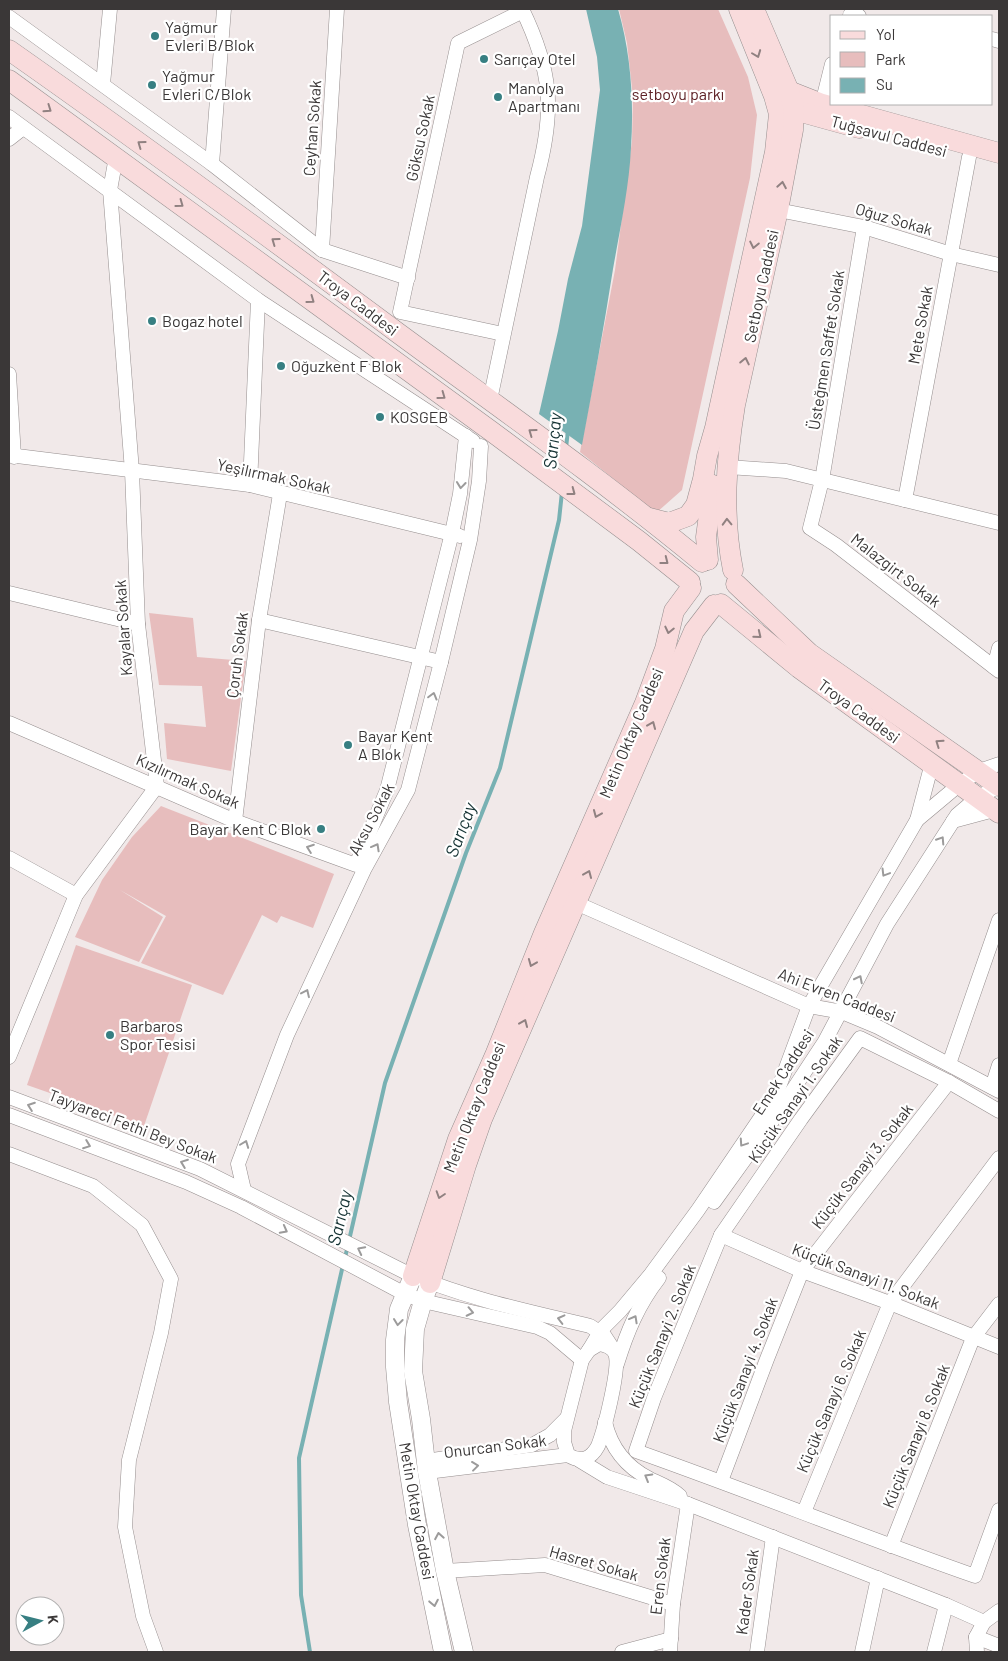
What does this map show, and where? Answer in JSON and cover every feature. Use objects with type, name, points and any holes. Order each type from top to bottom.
[{"type":"main road","name":"Setboyu Caddesi","points":[[715,428],[784,103],[740,9]]},
{"type":"main road","name":"Setboyu Caddesi","points":[[735,577],[728,543],[726,494],[735,406],[778,210],[793,130],[754,9]]},
{"type":"main road","name":"Troya Caddesi","points":[[9,50],[238,214],[705,561]]},
{"type":"main road","name":"Troya Caddesi","points":[[9,80],[116,157],[486,438],[639,541],[691,585]]},
{"type":"main road","points":[[784,103],[822,104],[999,153]]},
{"type":"main road","name":"Tuğsavul Caddesi","points":[[784,103],[819,118],[999,164]]},
{"type":"main road","points":[[641,512],[648,517],[669,523],[688,516],[696,505],[715,428]]},
{"type":"main road","points":[[705,561],[722,561],[735,577],[732,596],[718,605],[708,605],[697,599],[691,585],[692,574],[705,561],[706,537],[713,491],[715,428]]},
{"type":"main road","name":"Troya Caddesi","points":[[735,577],[809,653],[999,786]]},
{"type":"main road","name":"Metin Oktay Caddesi","points":[[418,1283],[458,1138],[496,1053],[544,933],[645,703],[665,649],[674,611],[691,585]]},
{"type":"main road","name":"Troya Caddesi","points":[[718,605],[799,668],[997,812]]},
{"type":"main road","name":"Metin Oktay Caddesi","points":[[418,1283],[466,1165],[482,1119],[694,631],[718,605]]},
{"type":"street","points":[[103,84],[110,9]]},
{"type":"street","points":[[212,164],[224,9]]},
{"type":"street","name":"Ceyhan Sokak","points":[[322,250],[337,9]]},
{"type":"street","points":[[495,404],[503,334],[544,150],[549,116],[546,74],[539,49],[522,10]]},
{"type":"street","name":"Göksu Sokak","points":[[503,334],[400,312],[458,43],[522,10]]},
{"type":"street","points":[[9,17],[212,164],[322,250],[408,278]]},
{"type":"street","points":[[822,104],[830,72]]},
{"type":"street","points":[[9,117],[258,300],[466,436],[486,438]]},
{"type":"street","points":[[9,139],[23,128]]},
{"type":"street","name":"Kayalar Sokak","points":[[116,157],[110,190],[132,471],[138,624],[156,786]]},
{"type":"street","name":"Mete Sokak","points":[[905,500],[969,157]]},
{"type":"street","name":"Oğuz Sokak","points":[[778,210],[864,227],[951,254],[999,265]]},
{"type":"street","name":"Üsteğmen Saffet Sokak","points":[[822,480],[864,227]]},
{"type":"street","points":[[250,485],[258,300]]},
{"type":"street","points":[[9,374],[11,456]]},
{"type":"street","name":"Aksu Sokak","points":[[356,864],[387,790],[452,533],[460,494],[466,436]]},
{"type":"street","name":"Aksu Sokak","points":[[244,1190],[238,1164],[287,1034],[364,870],[408,790],[470,540],[486,438]]},
{"type":"street","name":"Yeşilırmak Sokak","points":[[11,456],[250,485],[280,494],[452,533],[470,540]]},
{"type":"street","points":[[728,467],[786,471],[999,523]]},
{"type":"street","name":"Malazgirt Sokak","points":[[822,480],[810,528],[836,545],[997,669]]},
{"type":"street","name":"Çoruh Sokak","points":[[235,821],[259,620],[280,494]]},
{"type":"street","points":[[9,593],[138,624]]},
{"type":"street","points":[[259,620],[441,662]]},
{"type":"street","points":[[997,669],[999,648]]},
{"type":"street","name":"Kızılırmak Sokak","points":[[9,723],[235,821],[356,864]]},
{"type":"street","points":[[917,820],[932,764]]},
{"type":"street","name":"Emek Caddesi","points":[[999,764],[979,771],[960,784],[917,820],[809,1006],[776,1095],[698,1210],[651,1274],[599,1332],[585,1355],[563,1437],[565,1449],[573,1457],[585,1459],[595,1451],[605,1419],[616,1358],[629,1327],[649,1291],[773,1120],[825,1041],[887,924],[957,815],[977,798],[999,786]]},
{"type":"street","points":[[9,1057],[76,895],[156,786]]},
{"type":"street","points":[[953,821],[997,812]]},
{"type":"street","points":[[9,858],[76,895]]},
{"type":"street","name":"Ahi Evren Caddesi","points":[[576,903],[809,1006],[842,1012],[903,1040],[996,1089]]},
{"type":"street","points":[[949,1064],[999,920]]},
{"type":"street","name":"Küçük Sanayi 1. Sokak","points":[[722,1235],[801,1119],[860,1038],[949,1082],[999,1111]]},
{"type":"street","points":[[996,1089],[999,1065]]},
{"type":"street","name":"Küçük Sanayi 3. Sokak","points":[[802,1271],[949,1082]]},
{"type":"street","name":"Tayyareci Fethi Bey Sokak","points":[[9,1098],[200,1169],[244,1190],[418,1283]]},
{"type":"street","name":"Tayyareci Fethi Bey Sokak","points":[[9,1115],[186,1182],[241,1207],[403,1293]]},
{"type":"street","points":[[9,1154],[93,1186],[142,1225],[171,1279],[161,1332],[129,1460],[125,1527],[143,1616],[156,1652]]},
{"type":"street","name":"Küçük Sanayi 6. Sokak","points":[[804,1512],[890,1303],[999,1158]]},
{"type":"street","name":"Küçük Sanayi 11. Sokak","points":[[722,1235],[802,1271],[890,1303],[999,1347]]},
{"type":"street","name":"Küçük Sanayi 2. Sokak","points":[[721,1481],[636,1451],[654,1398],[722,1235]]},
{"type":"street","name":"Küçük Sanayi 4. Sokak","points":[[721,1481],[766,1360],[802,1271]]},
{"type":"street","points":[[418,1283],[590,1326],[610,1343],[616,1358]]},
{"type":"street","points":[[418,1283],[537,1327],[585,1355],[599,1344],[611,1348],[616,1358]]},
{"type":"street","name":"Metin Oktay Caddesi","points":[[418,1283],[403,1293],[395,1340],[395,1367],[398,1402],[417,1525],[443,1652]]},
{"type":"street","name":"Metin Oktay Caddesi","points":[[418,1283],[413,1371],[445,1571],[464,1652]]},
{"type":"street","name":"Küçük Sanayi 8. Sokak","points":[[891,1546],[973,1338],[999,1304]]},
{"type":"street","name":"Onurcan Sokak","points":[[427,1467],[532,1445],[550,1435],[567,1418]]},
{"type":"street","points":[[605,1419],[608,1434],[625,1462],[646,1476],[675,1491],[688,1504]]},
{"type":"street","points":[[573,1457],[607,1477],[688,1504],[946,1605],[984,1622]]},
{"type":"street","name":"Onurcan Sokak","points":[[427,1467],[573,1457]]},
{"type":"street","points":[[721,1481],[975,1576],[999,1510]]},
{"type":"street","name":"Eren Sokak","points":[[671,1646],[673,1604],[688,1504]]},
{"type":"street","name":"Kader Sokak","points":[[757,1652],[772,1537]]},
{"type":"street","name":"Hasret Sokak","points":[[445,1571],[545,1564],[673,1604]]},
{"type":"street","points":[[862,1652],[878,1578]]},
{"type":"street","points":[[934,1652],[946,1605]]},
{"type":"street","points":[[977,1652],[976,1637],[984,1622],[999,1611]]},
{"type":"street","points":[[976,1637],[999,1646]]},
{"type":"street","points":[[622,1652],[671,1646]]},
{"type":"green space","name":"setboyu parkı","points":[[619,9],[718,9],[748,77],[757,115],[750,178],[682,490],[656,513],[580,452],[615,270],[632,141],[633,97],[627,43]]},
{"type":"green space","points":[[149,613],[193,618],[197,657],[246,661],[231,771],[167,759],[164,723],[206,727],[202,686],[159,685]]},
{"type":"green space","points":[[161,806],[334,874],[313,928],[281,916],[277,923],[262,915],[223,995],[141,963],[166,916],[120,890],[163,917],[139,962],[75,937],[102,880],[132,837]]},
{"type":"green space","name":"Barbaros Spor Tesisi","points":[[76,945],[192,985],[144,1126],[27,1085]]},
{"type":"water","points":[[586,9],[618,9],[629,60],[632,130],[626,193],[582,445],[539,414],[568,279],[582,226],[600,90],[597,57]]},
{"type":"waterway","name":"Sarıçay","points":[[566,448],[568,430]]},
{"type":"waterway","name":"Sarıçay","points":[[345,1258],[385,1083],[466,853],[500,768],[559,520],[562,492]]},
{"type":"waterway","name":"Sarıçay","points":[[310,1652],[301,1595],[299,1458],[343,1265]]},
{"type":"place","name":"Yağmur Evleri B/Blok","points":[[155,36]]},
{"type":"place","name":"Sarıçay Otel","points":[[484,59]]},
{"type":"place","name":"Yağmur Evleri C/Blok","points":[[152,85]]},
{"type":"place","name":"Manolya Apartmanı","points":[[498,97]]},
{"type":"place","name":"Bogaz hotel","points":[[152,321]]},
{"type":"place","name":"Oğuzkent F Blok","points":[[281,366]]},
{"type":"place","name":"KOSGEB","points":[[380,417]]},
{"type":"place","name":"Bayar Kent A Blok","points":[[348,745]]},
{"type":"place","name":"Bayar Kent C Blok","points":[[321,829]]},
{"type":"place","name":"Barbaros Spor Tesisi","points":[[110,1035]]}]
